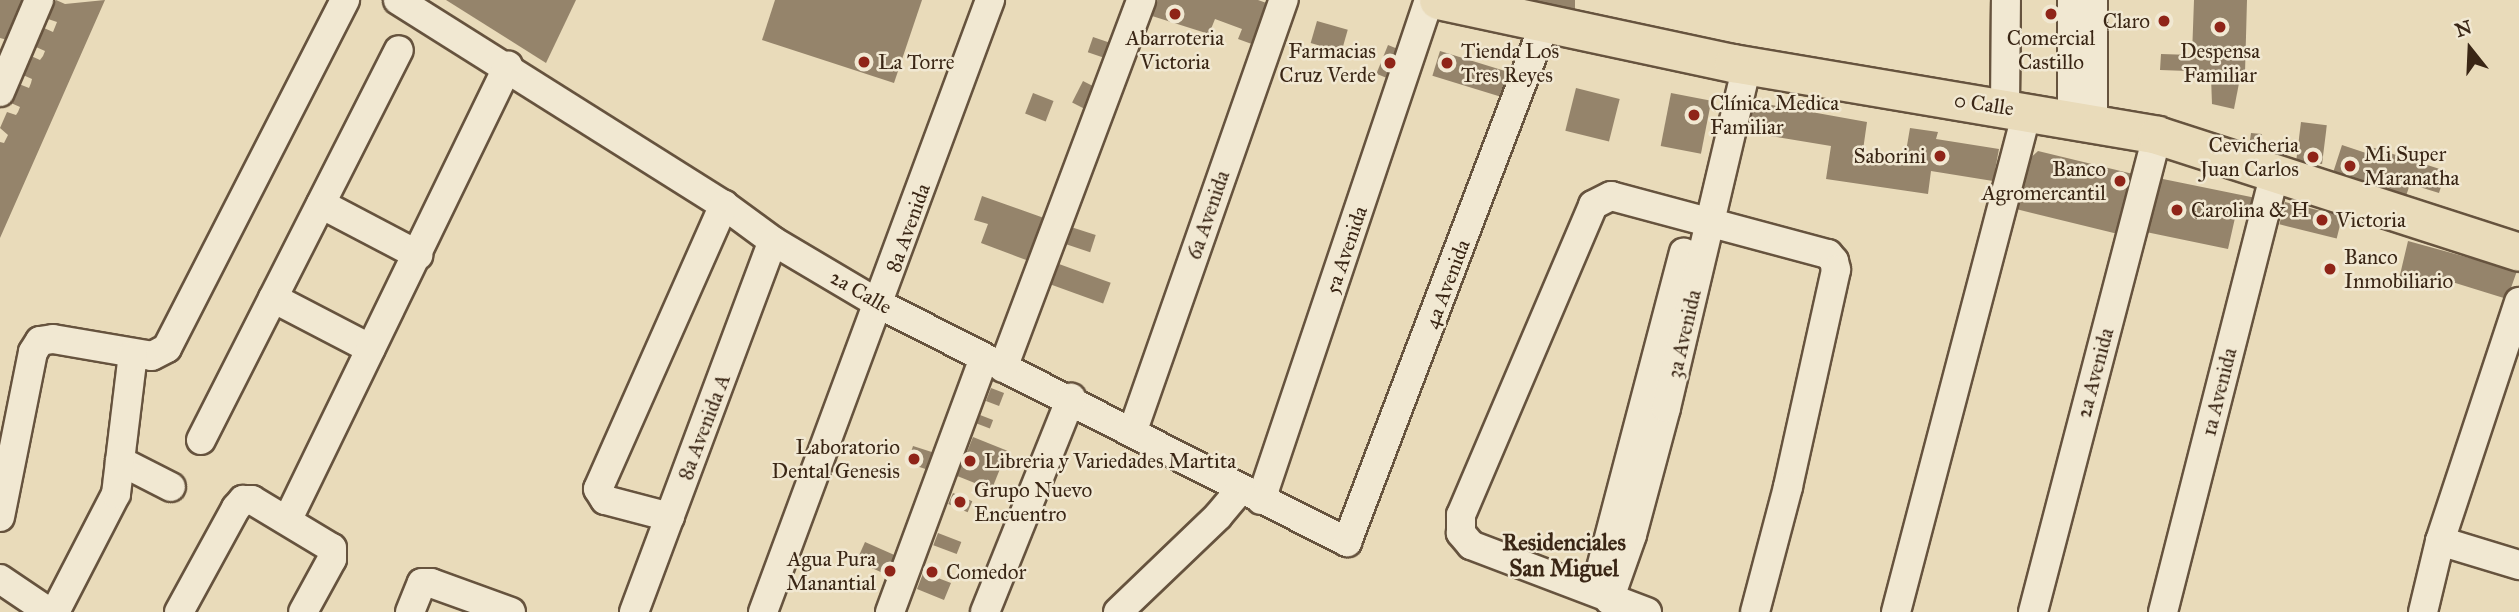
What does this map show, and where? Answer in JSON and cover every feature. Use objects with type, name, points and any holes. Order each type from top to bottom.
[{"type":"main road","name":"0 Calle","points":[[1438,0],[1487,7],[1544,25],[1740,64],[2157,135],[2519,252]]},
{"type":"street","points":[[0,92],[7,62],[39,0]]},
{"type":"street","points":[[0,517],[33,352],[40,341],[53,339],[152,356],[167,348],[345,0]]},
{"type":"street","name":"2a Calle","points":[[398,0],[508,66],[724,205],[773,242],[881,305],[993,364],[1072,398],[1251,494],[1348,542]]},
{"type":"street","name":"8a Avenida","points":[[763,612],[881,305],[990,0]]},
{"type":"street","points":[[890,612],[1141,0]]},
{"type":"street","name":"6a Avenida","points":[[1133,430],[1284,0]]},
{"type":"street","name":"5a Avenida","points":[[1251,494],[1429,0]]},
{"type":"street","points":[[1896,612],[2016,110],[2006,0]]},
{"type":"street","points":[[2072,0],[2082,121]]},
{"type":"street","points":[[2082,121],[2094,0]]},
{"type":"street","name":"4a Avenida","points":[[1348,542],[1544,25]]},
{"type":"street","points":[[201,440],[399,50]]},
{"type":"street","name":"3a Avenida","points":[[1601,597],[1632,535],[1655,405],[1740,64]]},
{"type":"street","points":[[288,519],[508,66]]},
{"type":"street","name":"2a Avenida","points":[[2033,612],[2157,135]]},
{"type":"street","name":"1a Avenida","points":[[2163,612],[2275,171]]},
{"type":"street","points":[[1647,612],[1601,597],[1471,545],[1461,533],[1461,515],[1593,205],[1611,196],[1828,254],[1836,270],[1755,612]]},
{"type":"street","points":[[321,204],[418,255]]},
{"type":"street","points":[[670,517],[605,500],[598,489],[724,205]]},
{"type":"street","name":"8a Avenida A","points":[[634,612],[773,242]]},
{"type":"street","points":[[273,298],[371,349]]},
{"type":"street","points":[[2423,612],[2440,541],[2519,302]]},
{"type":"street","points":[[55,612],[116,494],[133,354]]},
{"type":"street","points":[[985,612],[1072,398]]},
{"type":"street","points":[[120,461],[171,488]]},
{"type":"street","points":[[1118,612],[1219,516],[1251,494]]},
{"type":"street","points":[[179,612],[243,500],[252,500],[288,519],[332,548],[332,559],[303,612]]},
{"type":"street","points":[[2440,541],[2519,565]]},
{"type":"street","points":[[0,579],[49,612]]},
{"type":"street","points":[[410,612],[422,583],[511,612]]},
{"type":"building","points":[[0,0],[27,0],[15,42],[0,38]]},
{"type":"building","points":[[56,0],[65,4],[105,0],[0,238],[0,142],[4,143],[8,135],[0,128],[7,112],[16,115],[18,112],[20,107],[11,103],[19,84],[29,88],[32,79],[23,75],[31,56],[40,60],[43,56],[45,51],[36,47],[44,28],[53,32],[57,22],[48,19]]},
{"type":"building","points":[[446,0],[576,0],[546,63]]},
{"type":"building","name":"La Torre","points":[[775,0],[922,0],[894,83],[762,40]]},
{"type":"building","points":[[1158,0],[1258,0],[1275,6],[1260,47],[1238,39],[1242,29],[1215,19],[1209,34],[1152,16]]},
{"type":"building","points":[[1502,0],[1575,0],[1575,13]]},
{"type":"building","name":"Despensa Familiar","points":[[2194,0],[2247,0],[2245,73],[2160,70],[2161,54],[2192,55]]},
{"type":"building","points":[[1317,21],[1348,30],[1341,52],[1311,43]]},
{"type":"building","points":[[1093,37],[1113,44],[1108,59],[1088,52]]},
{"type":"building","name":"Farmacias Cruz Verde","points":[[1388,45],[1403,51],[1391,80],[1376,74]]},
{"type":"building","points":[[1440,51],[1517,74],[1509,99],[1432,76]]},
{"type":"building","points":[[2211,77],[2240,78],[2234,109],[2212,104]]},
{"type":"building","points":[[1083,81],[1097,88],[1086,110],[1072,102]]},
{"type":"building","points":[[1576,88],[1620,99],[1609,142],[1565,131]]},
{"type":"building","points":[[1033,93],[1054,101],[1046,121],[1025,114]]},
{"type":"building","points":[[1671,93],[1711,101],[1701,154],[1661,146]]},
{"type":"building","points":[[1750,101],[1867,122],[1862,157],[1904,163],[1910,128],[1938,132],[1936,139],[1999,149],[1993,181],[1931,171],[1928,194],[1826,179],[1831,146],[1752,133],[1755,119],[1747,118]]},
{"type":"building","points":[[2301,122],[2327,125],[2322,164],[2296,161]]},
{"type":"building","points":[[2251,133],[2262,134],[2259,148],[2249,147]]},
{"type":"building","points":[[2342,145],[2369,154],[2371,147],[2446,171],[2439,193],[2410,184],[2404,202],[2331,179]]},
{"type":"building","points":[[2038,151],[2133,174],[2118,234],[2016,209],[2028,160]]},
{"type":"building","points":[[2158,178],[2256,198],[2254,212],[2237,209],[2228,249],[2146,232]]},
{"type":"building","points":[[982,196],[1044,218],[1029,261],[981,243],[988,224],[974,220]]},
{"type":"building","points":[[2285,202],[2342,216],[2337,239],[2279,224]]},
{"type":"building","points":[[1071,227],[1096,235],[1090,252],[1065,244]]},
{"type":"building","points":[[2408,241],[2517,271],[2507,299],[2436,277],[2433,288],[2399,279]]},
{"type":"building","points":[[1059,264],[1111,283],[1103,303],[1051,285]]},
{"type":"building","points":[[991,388],[1004,393],[999,406],[986,401]]},
{"type":"building","points":[[980,415],[993,420],[990,428],[977,423]]},
{"type":"building","points":[[973,437],[1007,451],[992,490],[957,476]]},
{"type":"building","points":[[913,446],[935,453],[929,470],[907,463]]},
{"type":"building","name":"Grupo Nuevo Encuentro","points":[[953,493],[972,501],[968,512],[948,504]]},
{"type":"building","points":[[938,533],[961,542],[957,554],[933,545]]},
{"type":"building","points":[[865,542],[901,558],[892,577],[856,561]]},
{"type":"building","points":[[926,566],[941,571],[938,578],[951,583],[944,600],[917,589]]},
{"type":"place","name":"Abarroteria Victoria","points":[[1175,14]]},
{"type":"place","name":"Comercial Castillo","points":[[2051,14]]},
{"type":"place","name":"Claro","points":[[2164,21]]},
{"type":"place","name":"Despensa Familiar","points":[[2220,27]]},
{"type":"place","name":"La Torre","points":[[864,62]]},
{"type":"place","name":"Farmacias Cruz Verde","points":[[1390,63]]},
{"type":"place","name":"Tienda Los Tres Reyes","points":[[1447,63]]},
{"type":"place","name":"Clínica Medica Familiar","points":[[1694,115]]},
{"type":"place","name":"Saborini","points":[[1940,156]]},
{"type":"place","name":"Cevicheria Juan Carlos","points":[[2313,157]]},
{"type":"place","name":"Mi Super Maranatha","points":[[2350,166]]},
{"type":"place","name":"Banco Agromercantil","points":[[2120,181]]},
{"type":"place","name":"Carolina & H","points":[[2177,210]]},
{"type":"place","name":"Victoria","points":[[2322,220]]},
{"type":"place","name":"Banco Inmobiliario","points":[[2330,269]]},
{"type":"place","name":"Laboratorio Dental Genesis","points":[[914,459]]},
{"type":"place","name":"Libreria y Variedades Martita","points":[[970,461]]},
{"type":"place","name":"Grupo Nuevo Encuentro","points":[[960,502]]},
{"type":"place","name":"Agua Pura Manantial","points":[[890,571]]},
{"type":"place","name":"Comedor","points":[[932,572]]},
{"type":"district","name":"Residenciales San Miguel","points":[[1564,555]]}]
